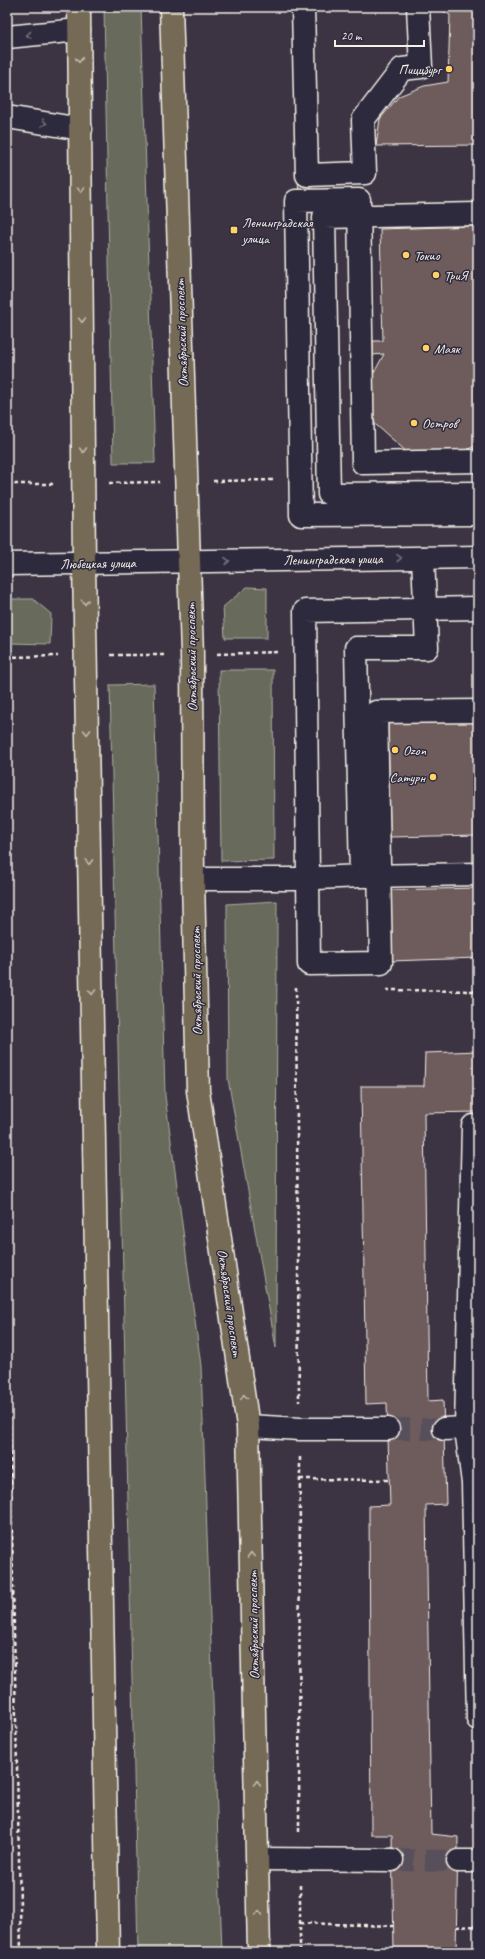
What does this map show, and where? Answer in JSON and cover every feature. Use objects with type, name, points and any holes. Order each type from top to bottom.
[{"type":"main road","points":[[79,7],[78,30],[84,563],[108,1952]]},
{"type":"main road","name":"Октябрьский проспект","points":[[171,7],[192,654],[193,879],[198,1091],[248,1426],[259,1952]]},
{"type":"street","points":[[303,7],[307,175],[365,173],[363,120],[402,70],[421,67],[418,7]]},
{"type":"street","points":[[7,37],[78,30]]},
{"type":"street","points":[[7,117],[80,129]]},
{"type":"street","points":[[478,461],[363,463],[359,200],[296,200],[301,515],[478,514]]},
{"type":"street","points":[[478,214],[324,217],[329,494],[478,493]]},
{"type":"street","name":"Ленинградская улица","points":[[188,562],[478,557]]},
{"type":"street","points":[[423,558],[424,609],[427,648],[356,648],[370,876],[381,963],[309,964],[305,611],[424,609],[478,608]]},
{"type":"street","name":"Любецкая улица","points":[[7,564],[188,562]]},
{"type":"street","points":[[370,876],[376,712],[478,711]]},
{"type":"street","points":[[193,879],[478,874]]},
{"type":"street","points":[[478,1126],[473,1126],[466,1428],[475,1486],[478,1719]]},
{"type":"street","points":[[248,1426],[300,1429],[388,1429]]},
{"type":"street","points":[[444,1429],[466,1428]]},
{"type":"street","points":[[258,1859],[392,1860]]},
{"type":"path","points":[[7,484],[276,480]]},
{"type":"path","points":[[7,657],[285,652]]},
{"type":"path","points":[[296,982],[300,1429],[300,1952]]},
{"type":"path","points":[[7,1305],[21,1952]]},
{"type":"path","points":[[300,1479],[389,1480]]},
{"type":"path","points":[[300,1923],[393,1926]]},
{"type":"path","points":[[456,1926],[478,1926]]},
{"type":"green space","points":[[104,7],[141,7],[155,463],[113,463]]},
{"type":"green space","points":[[247,587],[267,588],[267,638],[225,638],[223,607]]},
{"type":"green space","points":[[10,599],[33,599],[51,614],[50,644],[9,643]]},
{"type":"green space","points":[[219,670],[273,670],[274,860],[221,861]]},
{"type":"green space","points":[[154,684],[165,1096],[201,1366],[222,1952],[138,1952],[110,685]]},
{"type":"green space","points":[[277,901],[276,1348],[228,1079],[227,904]]},
{"type":"building","points":[[436,7],[478,7],[478,145],[376,146],[380,119],[399,96],[424,86],[448,82],[450,15]]},
{"type":"building","points":[[298,182],[311,182],[311,193],[299,193]]},
{"type":"building","name":"Маяк","points":[[478,226],[478,453],[475,453],[475,446],[444,460],[408,453],[375,424],[368,384],[384,354],[373,355],[373,341],[383,341],[380,229]]},
{"type":"building","name":"Сатурн","points":[[478,716],[478,835],[390,837],[388,719]]},
{"type":"building","points":[[478,888],[478,958],[390,961],[388,890]]},
{"type":"building","points":[[478,1051],[478,1112],[424,1113],[428,1401],[443,1400],[446,1504],[426,1505],[431,1834],[458,1837],[456,1952],[394,1952],[392,1835],[371,1835],[369,1506],[390,1505],[387,1403],[366,1404],[361,1086],[424,1086],[425,1053]]},
{"type":"tunnel","points":[[388,1429],[444,1429]]},
{"type":"tunnel","points":[[392,1860],[458,1861]]},
{"type":"place","name":"Пиццбург","points":[[449,69]]},
{"type":"place","name":"Ленинградская улица","points":[[234,230]]},
{"type":"place","name":"Токио","points":[[406,255]]},
{"type":"place","name":"ТриЯ","points":[[436,275]]},
{"type":"place","name":"Маяк","points":[[426,348]]},
{"type":"place","name":"Остров","points":[[414,423]]},
{"type":"place","name":"Ozon","points":[[395,750]]},
{"type":"place","name":"Сатурн","points":[[433,777]]}]
